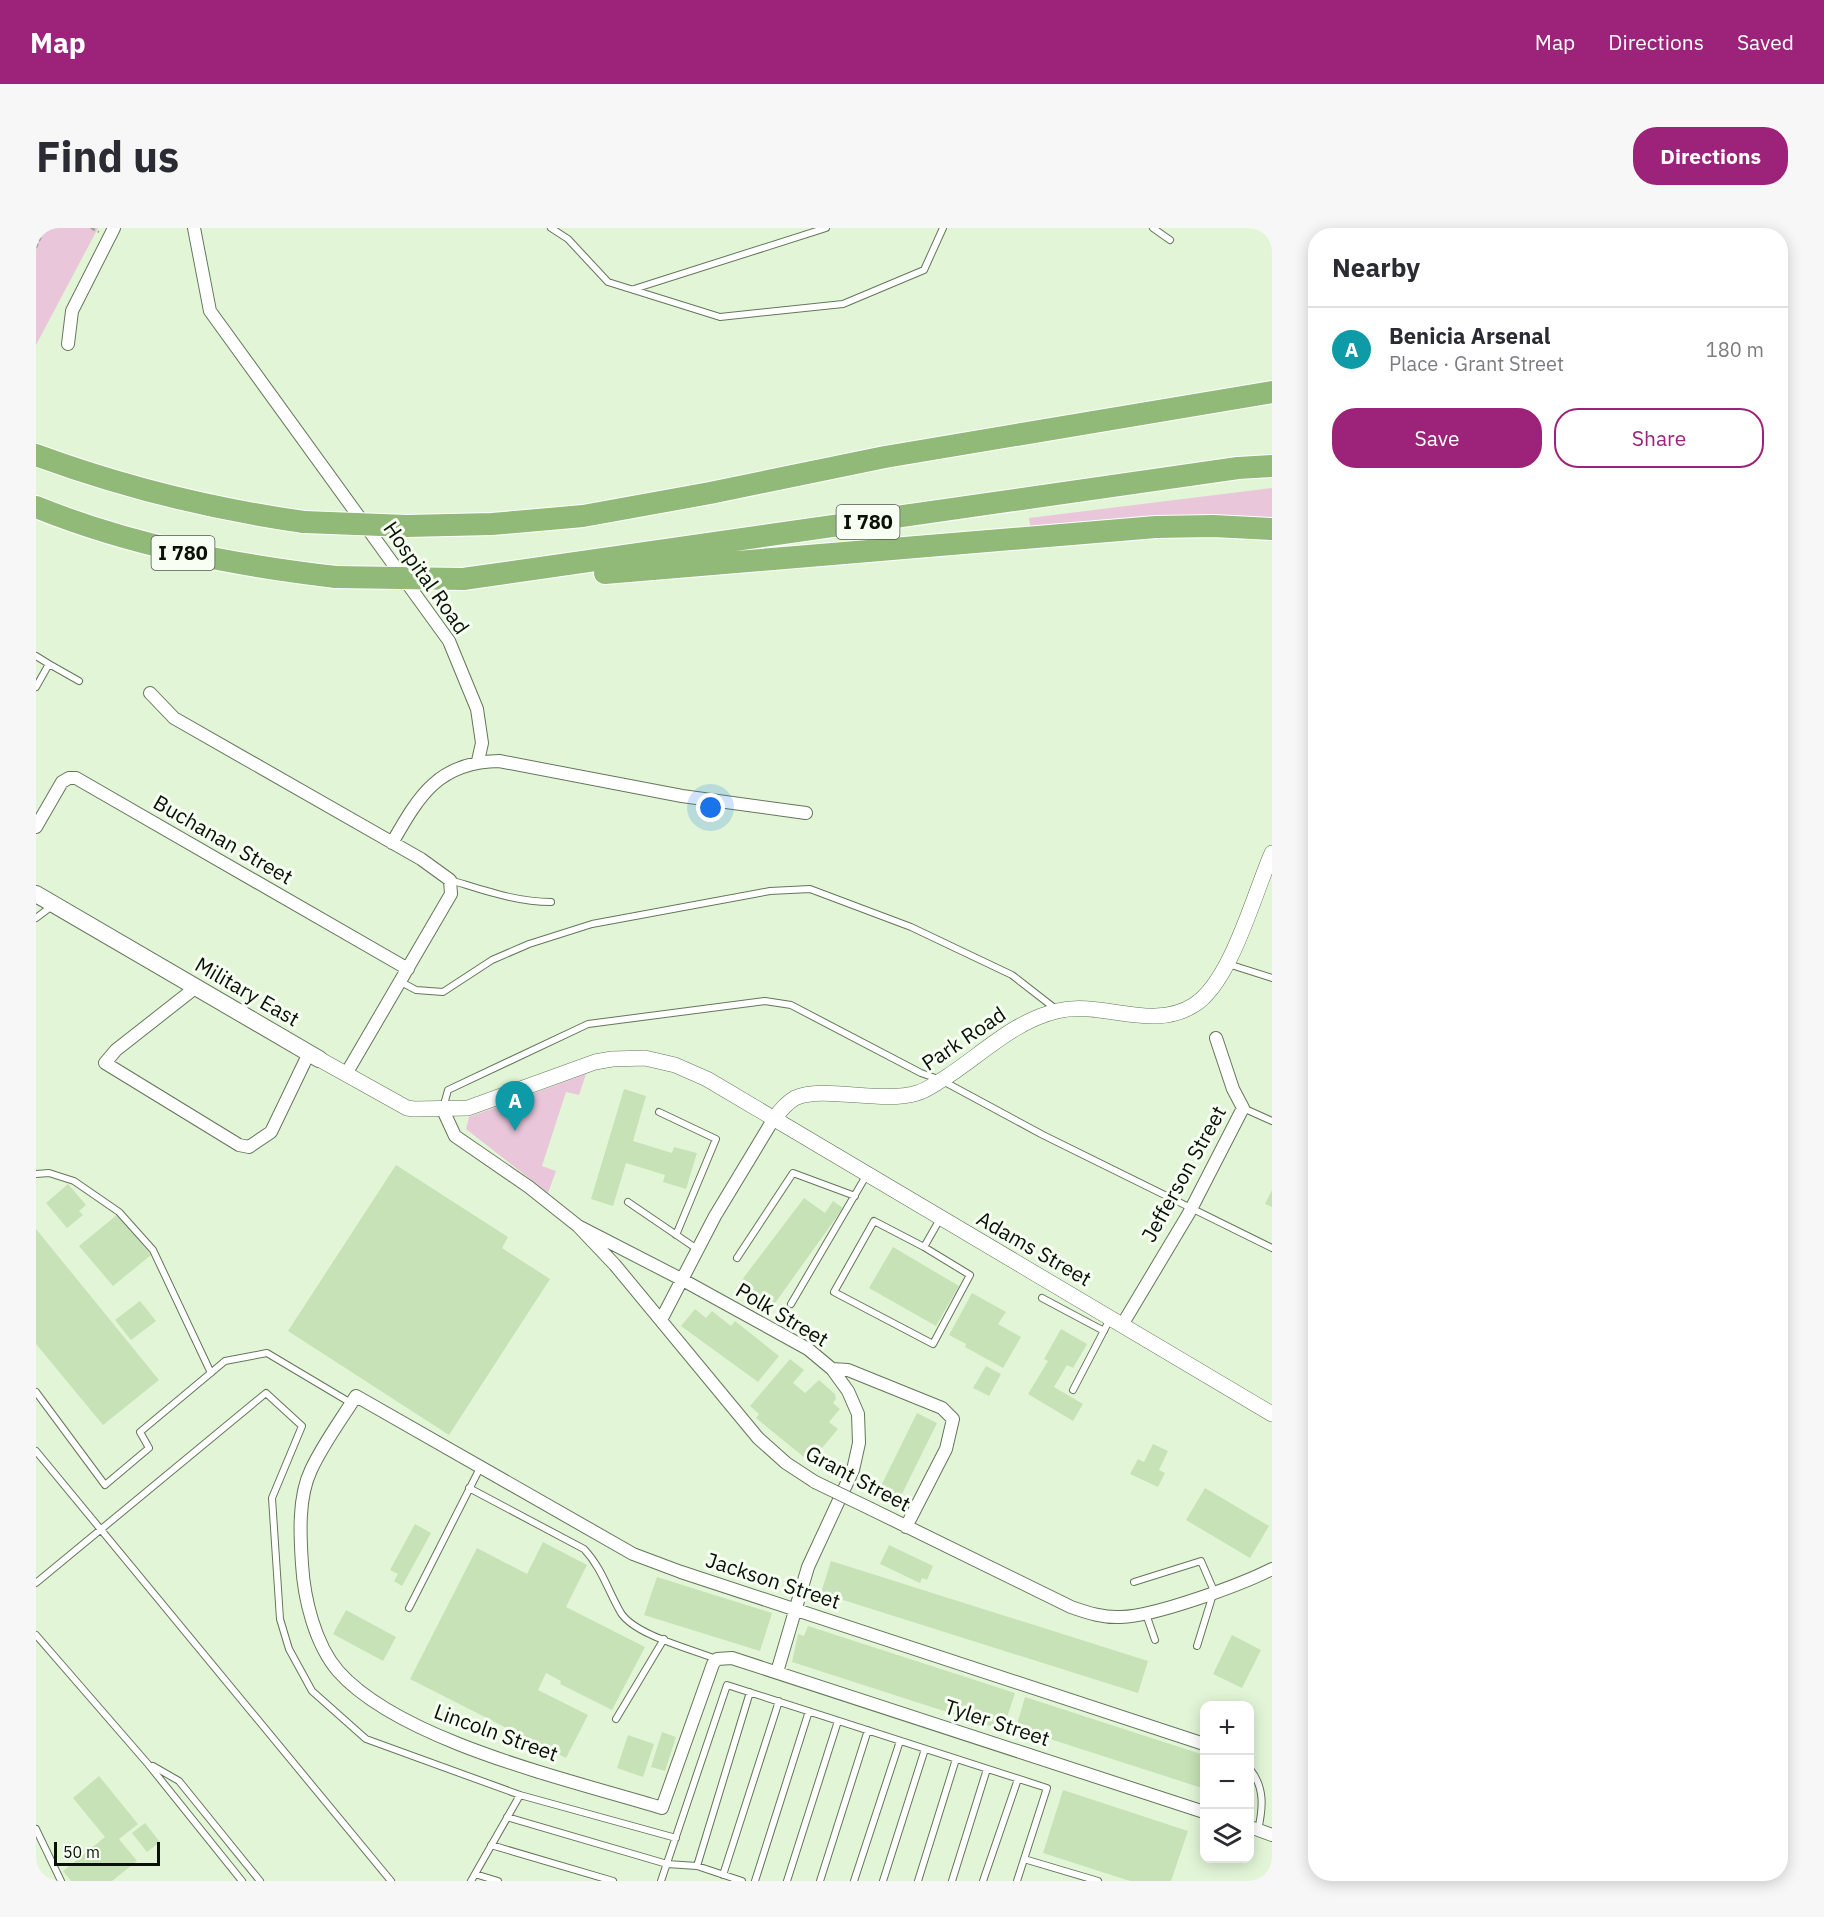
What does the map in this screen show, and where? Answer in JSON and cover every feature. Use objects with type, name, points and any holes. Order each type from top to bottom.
[{"type":"highway","points":[[1018,434],[1108,408],[1272,377]]},
{"type":"highway","name":"I 780","points":[[36,455],[98,477],[184,501],[304,522],[407,526],[492,524],[583,516],[1018,434],[1272,392]]},
{"type":"highway","name":"I 780","points":[[36,507],[108,533],[192,555],[271,570],[336,577],[463,579],[1238,468],[1272,466]]},
{"type":"highway","points":[[463,579],[520,581],[1156,527],[1213,526],[1272,529]]},
{"type":"main road","name":"Military East","points":[[36,894],[314,1056]]},
{"type":"street","points":[[68,344],[72,311],[114,228]]},
{"type":"street","name":"Hospital Road","points":[[194,228],[210,311],[449,641],[477,709],[482,735],[478,761]]},
{"type":"street","points":[[150,693],[174,718],[421,859],[450,880],[451,894],[346,1074]]},
{"type":"street","points":[[392,843],[419,797],[428,788],[443,777],[478,761],[499,761],[682,796],[806,813]]},
{"type":"street","name":"Buchanan Street","points":[[36,827],[62,782],[69,778],[76,778],[408,969]]},
{"type":"street","name":"Park Road","points":[[661,1320],[697,1249],[774,1120],[794,1099],[807,1094],[904,1096],[919,1093],[1031,1019],[1058,1011],[1082,1008],[1154,1018],[1174,1015],[1195,1005],[1212,988],[1227,963],[1272,854]]},
{"type":"street","points":[[195,988],[116,1050],[105,1063],[239,1144],[249,1147],[271,1132],[314,1056]]},
{"type":"street","name":"Jefferson Street","points":[[1112,1325],[1191,1208],[1243,1108],[1233,1089],[1216,1038]]},
{"type":"street","name":"Military East","points":[[314,1056],[407,1107],[443,1110]]},
{"type":"street","points":[[443,1110],[468,1107],[595,1062],[645,1058],[675,1065],[707,1079],[774,1120]]},
{"type":"street","name":"Grant Street","points":[[443,1110],[456,1136],[529,1187],[578,1226],[661,1320],[758,1437],[786,1463],[815,1482],[1071,1607],[1098,1616],[1122,1617],[1146,1614],[1272,1569]]},
{"type":"street","name":"Adams Street","points":[[774,1120],[940,1218],[1112,1325],[1272,1414]]},
{"type":"street","name":"Polk Street","points":[[578,1226],[681,1279],[808,1349],[832,1369],[848,1391],[858,1414],[859,1443],[852,1470],[808,1567],[777,1672]]},
{"type":"street","points":[[832,1369],[848,1370],[942,1408],[953,1419],[946,1449],[906,1527]]},
{"type":"street","name":"Jackson Street","points":[[354,1399],[482,1465],[633,1554],[1200,1743]]},
{"type":"street","name":"Lincoln Street","points":[[354,1399],[311,1471],[304,1496],[302,1572],[310,1612],[317,1632],[337,1670],[364,1694],[428,1732],[531,1768],[662,1808],[717,1659]]},
{"type":"street","points":[[717,1659],[732,1658],[777,1672]]},
{"type":"street","name":"Tyler Street","points":[[777,1672],[1200,1811]]},
{"type":"street","points":[[1254,1828],[1272,1835]]},
{"type":"lane","points":[[551,228],[568,239],[608,282],[720,317],[843,304],[924,270],[943,228]]},
{"type":"lane","points":[[633,290],[826,228]]},
{"type":"lane","points":[[1153,228],[1170,240]]},
{"type":"lane","points":[[36,656],[79,681]]},
{"type":"lane","points":[[36,687],[49,664]]},
{"type":"lane","points":[[450,880],[502,896],[533,902],[550,902]]},
{"type":"lane","points":[[401,982],[416,990],[443,992],[492,960],[529,944],[592,924],[770,891],[810,889],[911,927],[1012,975],[1058,1011]]},
{"type":"lane","points":[[36,918],[54,904]]},
{"type":"lane","points":[[1227,963],[1272,978]]},
{"type":"lane","points":[[443,1110],[448,1090],[588,1024],[765,1000],[791,1005],[921,1073],[941,1080],[1043,1135],[1272,1248]]},
{"type":"lane","points":[[1243,1108],[1272,1121]]},
{"type":"lane","points":[[659,1112],[716,1139],[676,1234]]},
{"type":"lane","points":[[36,1174],[49,1173],[74,1181],[119,1212],[153,1250],[211,1373]]},
{"type":"lane","points":[[737,1258],[793,1173],[855,1196]]},
{"type":"lane","points":[[791,1304],[867,1175]]},
{"type":"lane","points":[[628,1202],[697,1249]]},
{"type":"lane","points":[[924,1247],[940,1218]]},
{"type":"lane","points":[[874,1221],[924,1247],[970,1275],[933,1344],[834,1292],[874,1221]]},
{"type":"lane","points":[[1042,1298],[1112,1325],[1073,1390]]},
{"type":"lane","points":[[36,1392],[105,1485],[149,1448],[140,1432],[225,1361],[267,1353],[354,1399]]},
{"type":"lane","points":[[36,1583],[266,1393],[302,1426],[272,1498],[280,1619],[289,1649],[312,1691],[366,1739],[520,1795],[676,1838]]},
{"type":"lane","points":[[36,1451],[391,1881]]},
{"type":"lane","points":[[409,1608],[482,1465]]},
{"type":"lane","points":[[470,1488],[584,1550],[597,1563],[622,1614],[632,1626],[717,1659]]},
{"type":"lane","points":[[1134,1582],[1201,1561],[1214,1591],[1197,1646]]},
{"type":"lane","points":[[1146,1614],[1155,1640]]},
{"type":"lane","points":[[36,1635],[148,1764],[242,1881]]},
{"type":"lane","points":[[616,1719],[664,1639]]},
{"type":"lane","points":[[662,1881],[728,1684],[1047,1788],[1017,1881]]},
{"type":"lane","points":[[696,1866],[750,1692]]},
{"type":"lane","points":[[723,1875],[778,1701]]},
{"type":"lane","points":[[755,1881],[809,1711]]},
{"type":"lane","points":[[787,1881],[838,1721]]},
{"type":"lane","points":[[820,1881],[868,1730]]},
{"type":"lane","points":[[854,1881],[900,1741]]},
{"type":"lane","points":[[883,1881],[925,1749]]},
{"type":"lane","points":[[918,1881],[956,1759]]},
{"type":"lane","points":[[148,1764],[179,1781],[260,1881]]},
{"type":"lane","points":[[952,1881],[987,1769]]},
{"type":"lane","points":[[1254,1776],[1263,1801],[1254,1828]]},
{"type":"lane","points":[[983,1881],[1018,1779]]},
{"type":"lane","points":[[471,1881],[520,1795]]},
{"type":"lane","points":[[507,1817],[667,1864],[696,1866],[742,1881]]},
{"type":"lane","points":[[36,1829],[61,1881]]},
{"type":"lane","points":[[491,1845],[613,1881]]},
{"type":"lane","points":[[1024,1859],[1098,1881]]},
{"type":"lane","points":[[475,1874],[498,1881]]},
{"type":"path","points":[[36,248],[45,228]]},
{"type":"shaded area","points":[[36,228],[98,228],[36,345]]},
{"type":"shaded area","points":[[1272,488],[1272,521],[1031,531],[1029,518]]},
{"type":"shaded area","points":[[586,1074],[579,1095],[566,1092],[542,1166],[556,1171],[548,1193],[466,1129],[469,1117]]},
{"type":"building","points":[[624,1089],[646,1096],[633,1141],[672,1153],[674,1147],[697,1153],[686,1189],[663,1182],[665,1175],[626,1163],[613,1206],[591,1199]]},
{"type":"building","points":[[396,1165],[508,1237],[502,1248],[550,1279],[449,1435],[288,1331]]},
{"type":"building","points":[[68,1184],[86,1205],[79,1211],[83,1215],[67,1228],[46,1203]]},
{"type":"building","points":[[1272,1190],[1272,1207],[1265,1204]]},
{"type":"building","points":[[804,1198],[825,1213],[833,1201],[843,1208],[768,1313],[735,1289]]},
{"type":"building","points":[[118,1214],[151,1255],[113,1286],[79,1246]]},
{"type":"building","points":[[36,1229],[159,1380],[103,1425],[36,1344]]},
{"type":"building","points":[[893,1247],[959,1286],[936,1326],[869,1288]]},
{"type":"building","points":[[972,1293],[1006,1312],[998,1324],[1021,1337],[1003,1368],[965,1347],[966,1344],[949,1335]]},
{"type":"building","points":[[140,1301],[156,1321],[131,1340],[115,1320]]},
{"type":"building","points":[[695,1309],[706,1318],[712,1311],[731,1326],[735,1321],[779,1356],[758,1382],[681,1326]]},
{"type":"building","points":[[1061,1329],[1087,1344],[1073,1368],[1067,1365],[1054,1387],[1083,1404],[1073,1421],[1028,1394],[1048,1361],[1044,1359]]},
{"type":"building","points":[[790,1359],[804,1370],[793,1383],[805,1393],[819,1380],[835,1394],[836,1399],[833,1403],[840,1409],[829,1422],[838,1429],[810,1462],[756,1418],[759,1414],[750,1406]]},
{"type":"building","points":[[986,1366],[1001,1374],[989,1396],[973,1388]]},
{"type":"building","points":[[917,1413],[937,1423],[899,1500],[879,1490]]},
{"type":"building","points":[[1153,1444],[1168,1451],[1159,1470],[1165,1473],[1158,1487],[1130,1474],[1138,1459],[1144,1462]]},
{"type":"building","points":[[1205,1488],[1269,1526],[1250,1558],[1186,1520]]},
{"type":"building","points":[[415,1524],[431,1533],[402,1586],[394,1581],[398,1574],[390,1570]]},
{"type":"building","points":[[543,1542],[587,1565],[566,1607],[645,1647],[612,1710],[560,1684],[561,1681],[546,1673],[538,1690],[588,1715],[566,1758],[410,1679],[477,1548],[527,1574]]},
{"type":"building","points":[[889,1545],[933,1566],[927,1580],[922,1578],[920,1583],[880,1564]]},
{"type":"building","points":[[831,1561],[1148,1661],[1138,1693],[821,1593]]},
{"type":"building","points":[[657,1577],[772,1613],[760,1651],[644,1615]]},
{"type":"building","points":[[346,1610],[396,1637],[383,1661],[333,1634]]},
{"type":"building","points":[[808,1626],[1015,1693],[1003,1730],[792,1662],[798,1634],[804,1636]]},
{"type":"building","points":[[1232,1635],[1261,1650],[1242,1688],[1213,1674]]},
{"type":"building","points":[[1025,1697],[1200,1754],[1200,1787],[1016,1728]]},
{"type":"building","points":[[662,1732],[676,1737],[665,1771],[651,1767]]},
{"type":"building","points":[[628,1735],[654,1744],[643,1777],[617,1768]]},
{"type":"building","points":[[99,1776],[138,1824],[119,1839],[137,1861],[112,1881],[71,1881],[63,1871],[105,1837],[73,1798]]},
{"type":"building","points":[[1063,1790],[1188,1831],[1171,1881],[1130,1881],[1043,1853]]},
{"type":"building","points":[[145,1823],[160,1842],[147,1852],[132,1833]]},
{"type":"place","name":"Benicia Arsenal","points":[[515,1131]]}]
